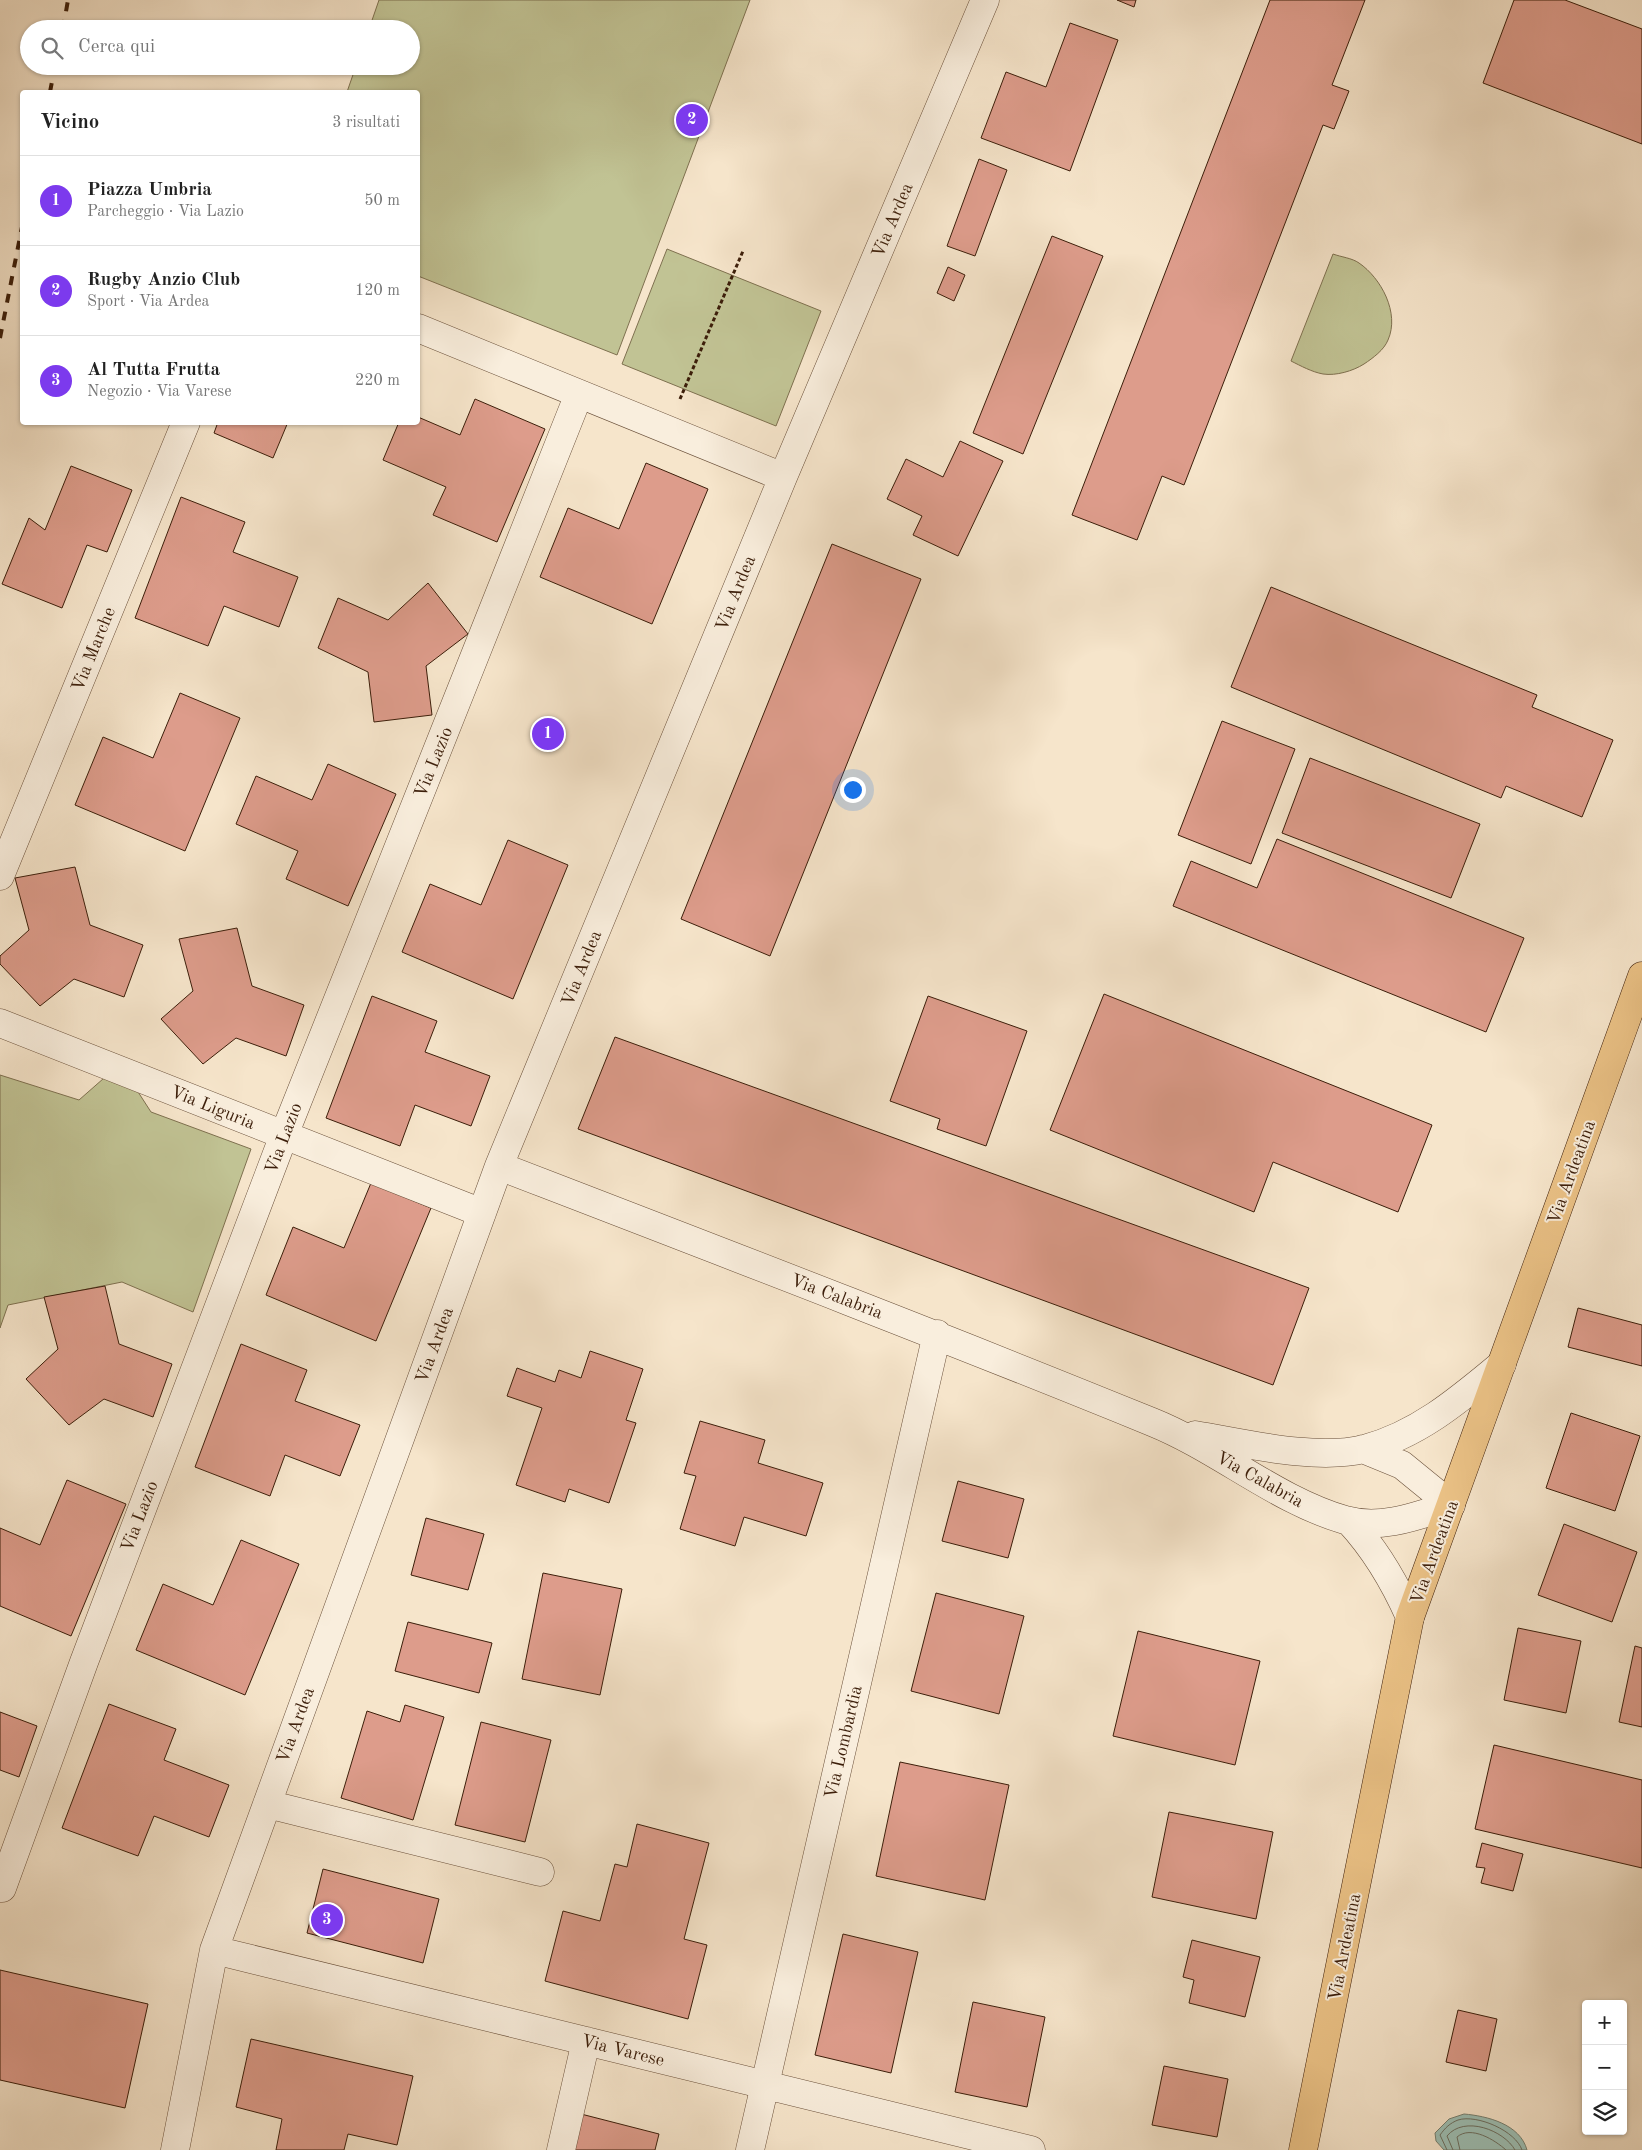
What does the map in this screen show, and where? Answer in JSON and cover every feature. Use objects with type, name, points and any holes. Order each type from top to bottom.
[{"type":"main road","name":"Via Ardeatina","points":[[1303,2150],[1410,1617],[1642,976]]},
{"type":"street","name":"Via Ardea","points":[[175,2150],[214,1950],[499,1166],[783,477],[985,0]]},
{"type":"street","points":[[420,329],[783,477]]},
{"type":"street","name":"Via Lazio","points":[[2,1888],[84,1662],[284,1135],[580,394]]},
{"type":"street","name":"Via Marche","points":[[0,876],[185,425]]},
{"type":"street","name":"Via Liguria","points":[[0,1023],[482,1213]]},
{"type":"street","name":"Via Calabria","points":[[499,1166],[937,1334],[1174,1431],[1309,1507],[1348,1521],[1378,1524],[1451,1505]]},
{"type":"street","name":"Via Lombardia","points":[[750,2150],[937,1334]]},
{"type":"street","name":"Via Calabria","points":[[1174,1431],[1303,1452],[1363,1449],[1393,1439],[1422,1425],[1452,1406],[1502,1364]]},
{"type":"street","name":"Via Calabria","points":[[1363,1449],[1402,1465],[1451,1505]]},
{"type":"street","name":"Via Calabria","points":[[1348,1521],[1367,1540],[1383,1564],[1410,1617]]},
{"type":"street","points":[[267,1804],[540,1872]]},
{"type":"street","name":"Via Varese","points":[[214,1950],[1031,2150]]},
{"type":"street","points":[[561,2150],[586,2041]]},
{"type":"path","points":[[666,430],[743,251]]},
{"type":"green space","points":[[379,0],[750,0],[617,355],[420,277],[420,90],[348,90],[353,75],[420,75],[420,20],[372,20]]},
{"type":"green space","points":[[667,249],[821,311],[776,426],[622,364]]},
{"type":"green space","points":[[1333,254],[1356,261],[1367,270],[1381,287],[1390,308],[1392,319],[1388,340],[1378,353],[1355,369],[1339,374],[1323,374],[1291,361]]},
{"type":"green space","points":[[120,1064],[151,1112],[251,1149],[193,1312],[122,1282],[8,1305],[0,1328],[0,1075],[79,1100]]},
{"type":"water","points":[[1464,2114],[1492,2119],[1502,2123],[1517,2134],[1527,2150],[1444,2150],[1436,2141],[1435,2133],[1449,2119]]},
{"type":"building","points":[[1117,0],[1136,0],[1134,7]]},
{"type":"building","points":[[1270,0],[1365,0],[1332,85],[1349,91],[1334,129],[1323,125],[1184,485],[1162,476],[1137,540],[1072,515]]},
{"type":"building","points":[[1514,0],[1565,0],[1642,29],[1642,144],[1483,83]]},
{"type":"building","points":[[1070,23],[1118,40],[1070,171],[981,138],[1006,72],[1046,87]]},
{"type":"building","points":[[979,159],[1007,170],[975,256],[947,246]]},
{"type":"building","points":[[1052,236],[1103,256],[1023,454],[973,433]]},
{"type":"building","points":[[948,267],[965,275],[954,301],[937,293]]},
{"type":"building","points":[[475,399],[545,429],[497,542],[433,515],[446,487],[383,460],[398,425],[420,425],[420,418],[460,435]]},
{"type":"building","points":[[217,425],[287,425],[273,458],[214,433]]},
{"type":"building","points":[[960,441],[1003,461],[958,556],[913,535],[922,516],[887,499],[906,459],[943,477]]},
{"type":"building","points":[[646,463],[708,489],[652,624],[540,577],[568,508],[619,529]]},
{"type":"building","points":[[71,466],[132,490],[107,552],[87,545],[62,608],[2,584],[29,518],[45,530]]},
{"type":"building","points":[[181,497],[245,522],[233,552],[298,577],[279,627],[224,606],[208,646],[135,618]]},
{"type":"building","points":[[832,544],[921,579],[770,956],[681,919]]},
{"type":"building","points":[[428,583],[468,634],[426,666],[432,715],[374,722],[368,672],[318,648],[338,598],[388,620]]},
{"type":"building","points":[[1271,587],[1537,695],[1532,707],[1613,740],[1582,817],[1506,786],[1501,798],[1231,687]]},
{"type":"building","points":[[180,693],[240,718],[185,851],[75,805],[103,737],[153,758]]},
{"type":"building","points":[[1222,721],[1295,749],[1251,864],[1178,835]]},
{"type":"building","points":[[1310,758],[1480,824],[1451,898],[1282,833]]},
{"type":"building","points":[[328,764],[396,794],[348,906],[286,879],[298,851],[236,824],[256,776],[312,800]]},
{"type":"building","points":[[1277,839],[1524,938],[1486,1032],[1173,906],[1191,861],[1257,888]]},
{"type":"building","points":[[508,840],[568,865],[513,999],[402,952],[430,884],[481,905]]},
{"type":"building","points":[[75,867],[90,925],[143,945],[124,997],[74,979],[40,1006],[0,964],[0,956],[29,930],[15,878]]},
{"type":"building","points":[[237,928],[252,986],[304,1005],[286,1056],[236,1038],[203,1064],[161,1019],[193,991],[179,939]]},
{"type":"building","points":[[1104,994],[1432,1125],[1398,1212],[1273,1162],[1254,1212],[1050,1130]]},
{"type":"building","points":[[372,996],[437,1021],[425,1052],[490,1076],[471,1126],[415,1105],[400,1146],[326,1118]]},
{"type":"building","points":[[928,996],[1027,1031],[986,1146],[937,1129],[940,1119],[890,1101]]},
{"type":"building","points":[[615,1037],[1309,1288],[1273,1385],[578,1129]]},
{"type":"building","points":[[371,1183],[431,1208],[376,1341],[266,1295],[293,1227],[344,1248]]},
{"type":"building","points":[[105,1286],[119,1344],[172,1364],[153,1417],[104,1399],[69,1425],[26,1379],[58,1349],[44,1297]]},
{"type":"building","points":[[1578,1308],[1642,1325],[1642,1366],[1568,1347]]},
{"type":"building","points":[[241,1344],[307,1370],[295,1401],[360,1425],[340,1476],[285,1455],[270,1496],[195,1467]]},
{"type":"building","points":[[590,1351],[643,1369],[626,1420],[636,1423],[609,1503],[569,1489],[565,1502],[516,1485],[542,1408],[507,1396],[517,1368],[555,1382],[559,1370],[581,1378]]},
{"type":"building","points":[[1571,1413],[1640,1436],[1615,1511],[1546,1488]]},
{"type":"building","points":[[700,1421],[765,1440],[758,1463],[823,1483],[806,1536],[744,1517],[735,1546],[680,1529],[696,1476],[684,1473]]},
{"type":"building","points":[[67,1480],[126,1504],[71,1636],[0,1606],[0,1528],[40,1545]]},
{"type":"building","points":[[958,1481],[1024,1499],[1008,1558],[942,1541]]},
{"type":"building","points":[[426,1518],[484,1534],[468,1590],[411,1575]]},
{"type":"building","points":[[1564,1524],[1637,1552],[1612,1622],[1538,1595]]},
{"type":"building","points":[[241,1540],[299,1564],[245,1695],[136,1650],[163,1584],[213,1605]]},
{"type":"building","points":[[543,1573],[622,1589],[600,1695],[522,1679]]},
{"type":"building","points":[[936,1593],[1024,1616],[999,1714],[911,1691]]},
{"type":"building","points":[[408,1622],[492,1643],[479,1693],[395,1671]]},
{"type":"building","points":[[1518,1628],[1581,1641],[1566,1713],[1504,1700]]},
{"type":"building","points":[[1138,1631],[1260,1661],[1235,1765],[1113,1736]]},
{"type":"building","points":[[1635,1646],[1642,1648],[1642,1727],[1619,1722]]},
{"type":"building","points":[[109,1704],[176,1729],[164,1760],[229,1785],[209,1837],[154,1816],[138,1856],[62,1828]]},
{"type":"building","points":[[405,1705],[444,1717],[413,1820],[341,1798],[367,1711],[400,1722]]},
{"type":"building","points":[[0,1712],[37,1726],[19,1777],[0,1770]]},
{"type":"building","points":[[481,1722],[551,1740],[525,1842],[455,1825]]},
{"type":"building","points":[[1494,1745],[1642,1780],[1642,1868],[1475,1829]]},
{"type":"building","points":[[900,1762],[1009,1785],[985,1900],[876,1876]]},
{"type":"building","points":[[1169,1812],[1273,1832],[1256,1919],[1152,1897]]},
{"type":"building","points":[[637,1824],[709,1843],[684,1939],[707,1945],[688,2019],[545,1981],[563,1911],[600,1921],[615,1864],[627,1867]]},
{"type":"building","points":[[1482,1843],[1523,1854],[1513,1891],[1481,1883],[1485,1868],[1476,1867]]},
{"type":"building","points":[[323,1869],[439,1899],[423,1963],[307,1933]]},
{"type":"building","points":[[843,1934],[918,1952],[891,2073],[815,2055]]},
{"type":"building","points":[[1192,1940],[1260,1957],[1245,2017],[1189,2003],[1194,1980],[1183,1977]]},
{"type":"building","points":[[0,1970],[148,2004],[125,2108],[0,2080]]},
{"type":"building","points":[[973,2002],[1045,2017],[1027,2107],[955,2092]]},
{"type":"building","points":[[1458,2010],[1497,2019],[1486,2071],[1446,2062]]},
{"type":"building","points":[[251,2039],[413,2076],[397,2145],[348,2134],[344,2150],[276,2150],[282,2119],[236,2107]]},
{"type":"building","points":[[1164,2066],[1228,2079],[1217,2137],[1152,2125]]},
{"type":"building","points":[[581,2114],[659,2134],[655,2150],[572,2150]]},
{"type":"railway","points":[[65,20],[68,0]]},
{"type":"railway","points":[[50,90],[53,75]]},
{"type":"railway","points":[[0,338],[20,237]]},
{"type":"place","name":"Rugby Anzio Club","points":[[692,120]]},
{"type":"place","name":"Piazza Umbria","points":[[548,734]]},
{"type":"place","name":"Al Tutta Frutta","points":[[327,1920]]}]
